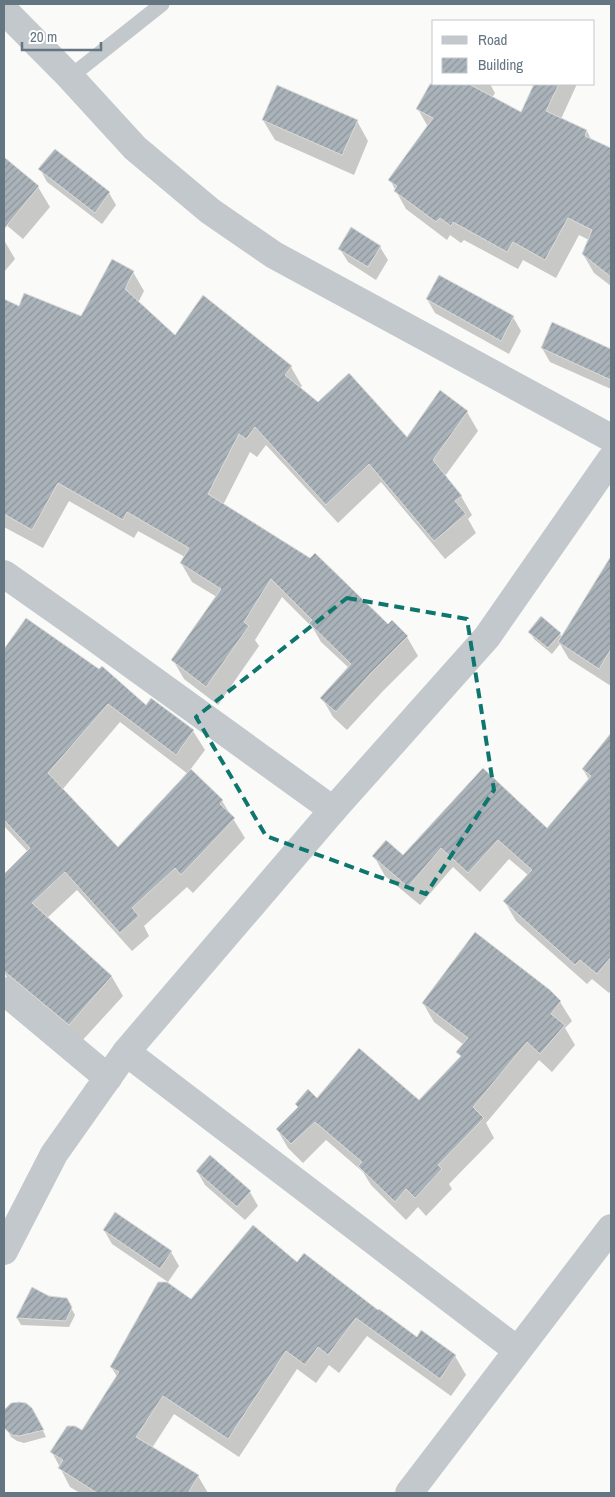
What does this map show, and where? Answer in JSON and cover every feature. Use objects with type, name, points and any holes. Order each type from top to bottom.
[{"type":"street","points":[[4,10],[70,77],[135,148],[210,211],[274,255],[611,438]]},
{"type":"street","points":[[4,1251],[54,1154],[126,1052],[333,810],[487,637],[611,459]]},
{"type":"street","points":[[4,574],[333,810]]},
{"type":"street","points":[[4,991],[108,1078]]},
{"type":"street","points":[[126,1052],[517,1350]]},
{"type":"street","points":[[409,1493],[611,1228]]},
{"type":"lane","points":[[70,77],[162,4]]},
{"type":"highlighted area","points":[[347,598],[467,619],[494,790],[426,894],[266,836],[196,717]]},
{"type":"building","points":[[430,84],[471,85],[521,112],[534,85],[559,85],[546,111],[587,130],[585,136],[611,148],[611,277],[582,254],[592,230],[568,218],[545,260],[513,242],[507,252],[453,222],[451,226],[440,218],[436,222],[394,191],[397,186],[388,180],[433,118],[416,109]]},
{"type":"building","points":[[277,85],[358,120],[342,155],[262,120]]},
{"type":"building","points":[[55,149],[110,192],[95,213],[38,169]]},
{"type":"building","points":[[4,157],[39,186],[4,229]]},
{"type":"building","points":[[351,227],[381,246],[368,267],[338,249]]},
{"type":"building","points":[[112,259],[134,271],[125,289],[175,335],[203,295],[292,366],[285,375],[318,402],[349,373],[407,437],[440,390],[468,411],[433,460],[462,496],[455,501],[466,514],[434,541],[369,464],[326,505],[255,427],[246,439],[239,434],[208,494],[310,558],[315,553],[388,624],[392,620],[408,636],[336,712],[320,698],[351,664],[309,623],[312,620],[271,579],[244,622],[249,626],[206,687],[171,660],[221,589],[180,563],[189,548],[127,512],[123,520],[58,483],[32,530],[4,514],[4,299],[19,306],[24,293],[81,316]]},
{"type":"building","points":[[439,275],[514,316],[501,341],[426,299]]},
{"type":"building","points":[[552,322],[611,349],[611,380],[541,348]]},
{"type":"building","points":[[611,556],[611,649],[599,669],[558,642]]},
{"type":"building","points":[[541,616],[561,633],[548,648],[528,632]]},
{"type":"building","points":[[26,618],[99,669],[102,666],[146,705],[151,698],[194,730],[176,755],[108,704],[48,773],[118,847],[191,769],[223,800],[220,804],[235,818],[181,875],[175,868],[132,908],[139,916],[120,933],[65,872],[32,903],[112,976],[69,1025],[4,971],[4,874],[30,848],[4,820],[4,649]]},
{"type":"building","points":[[611,733],[611,957],[597,974],[580,960],[575,965],[503,901],[532,870],[498,840],[468,873],[441,848],[408,887],[372,856],[386,840],[403,855],[483,768],[547,828],[591,776],[582,769]]},
{"type":"building","points":[[475,932],[550,990],[561,1001],[551,1014],[565,1025],[540,1054],[527,1042],[473,1107],[484,1118],[438,1165],[442,1169],[415,1198],[406,1189],[395,1202],[358,1166],[362,1162],[315,1122],[291,1144],[276,1129],[298,1107],[295,1104],[308,1089],[317,1098],[359,1048],[419,1100],[461,1056],[456,1052],[468,1038],[422,1003]]},
{"type":"building","points":[[210,1155],[251,1191],[237,1207],[196,1171]]},
{"type":"building","points":[[115,1212],[172,1251],[160,1269],[103,1230]]},
{"type":"building","points":[[253,1225],[297,1262],[304,1253],[378,1310],[417,1337],[421,1330],[456,1355],[440,1379],[356,1318],[328,1355],[318,1347],[305,1365],[286,1351],[228,1439],[163,1396],[136,1437],[199,1475],[188,1493],[97,1493],[58,1468],[63,1460],[50,1452],[67,1426],[75,1426],[82,1430],[119,1372],[110,1367],[158,1282],[167,1282],[191,1299]]},
{"type":"building","points":[[32,1287],[49,1296],[67,1298],[72,1307],[66,1321],[16,1318]]},
{"type":"building","points":[[11,1403],[26,1403],[32,1408],[44,1430],[19,1436],[12,1435],[4,1428],[4,1410]]}]
